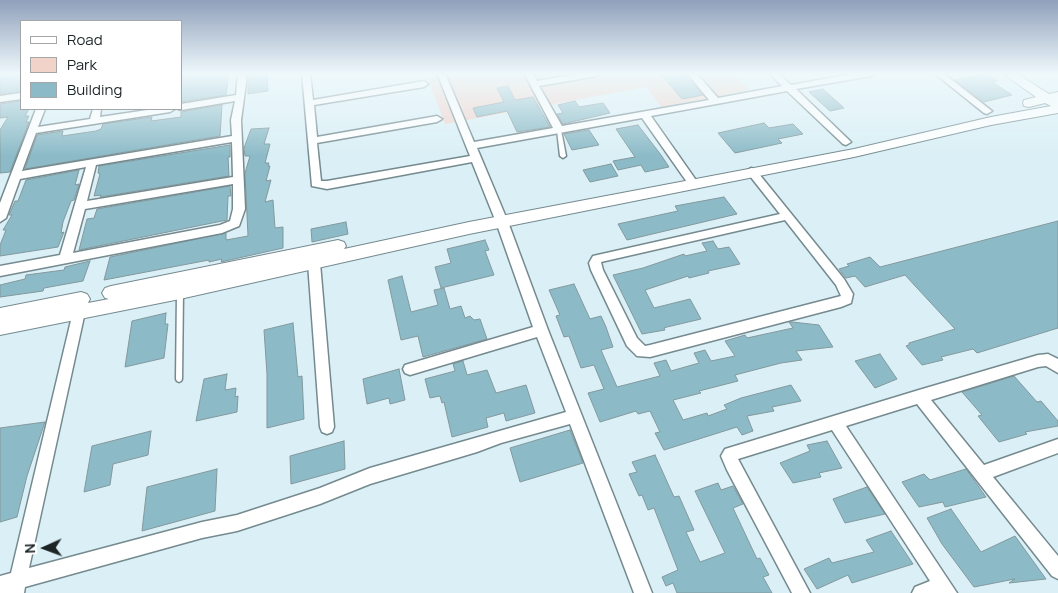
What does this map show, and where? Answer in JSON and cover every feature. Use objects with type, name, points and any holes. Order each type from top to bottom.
[{"type":"main road","points":[[0,315],[689,179],[987,111],[1056,101]]},
{"type":"main road","points":[[689,179],[752,171],[854,153],[991,121],[1056,101]]},
{"type":"main road","points":[[0,328],[314,263],[500,217]]},
{"type":"street","points":[[182,107],[218,101]]},
{"type":"street","points":[[0,271],[229,227],[235,222],[239,209],[236,138],[240,101]]},
{"type":"street","points":[[309,101],[316,184],[328,185],[476,158]]},
{"type":"street","points":[[309,104],[328,101]]},
{"type":"street","points":[[454,101],[500,217],[540,330],[643,593]]},
{"type":"street","points":[[543,101],[559,130]]},
{"type":"street","points":[[471,146],[723,101]]},
{"type":"street","points":[[802,101],[846,142]]},
{"type":"street","points":[[974,101],[987,111]]},
{"type":"street","points":[[0,218],[40,110]]},
{"type":"street","points":[[94,121],[97,110]]},
{"type":"street","points":[[31,132],[163,110]]},
{"type":"street","points":[[645,115],[689,179]]},
{"type":"street","points":[[312,141],[437,119]]},
{"type":"street","points":[[15,176],[236,138]]},
{"type":"street","points":[[65,259],[92,164]]},
{"type":"street","points":[[752,171],[788,216],[840,282],[847,294],[847,299],[650,351],[642,352],[632,342],[597,270],[595,263],[597,259],[788,216]]},
{"type":"street","points":[[80,206],[237,180]]},
{"type":"street","points":[[314,263],[326,427]]},
{"type":"street","points":[[16,586],[79,312]]},
{"type":"street","points":[[410,369],[540,330]]},
{"type":"street","points":[[801,593],[729,456],[733,453],[835,421],[1044,359],[1058,367]]},
{"type":"street","points":[[919,396],[1058,570]]},
{"type":"street","points":[[0,585],[16,586],[202,530],[237,523],[320,496],[370,476],[477,445],[501,436],[575,416]]},
{"type":"street","points":[[835,421],[945,589],[921,593]]},
{"type":"street","points":[[981,474],[1058,446]]},
{"type":"lane","points":[[559,130],[564,156]]},
{"type":"lane","points":[[178,380],[180,292]]},
{"type":"green space","points":[[436,101],[572,101],[445,124]]},
{"type":"green space","points":[[656,101],[694,101],[661,107]]},
{"type":"building","points":[[20,101],[20,110],[28,110],[25,116],[29,116],[26,122],[29,122],[10,172],[0,173],[0,130],[8,117],[0,118],[0,104]]},
{"type":"building","points":[[535,101],[550,127],[517,132],[507,111],[477,117],[473,108],[504,102]]},
{"type":"building","points":[[575,101],[579,107],[603,103],[610,113],[563,124],[557,114],[563,113],[558,105]]},
{"type":"building","points":[[819,101],[836,101],[844,108],[830,111]]},
{"type":"building","points":[[222,105],[220,136],[25,169],[37,135],[63,131],[62,136],[96,131],[101,129],[103,124],[152,117],[151,121],[181,117],[181,112]]},
{"type":"building","points":[[764,123],[769,128],[793,124],[803,134],[778,139],[782,143],[735,153],[718,133]]},
{"type":"building","points":[[638,125],[669,167],[645,172],[641,165],[618,170],[613,161],[635,157],[616,129]]},
{"type":"building","points":[[269,128],[264,144],[270,144],[265,163],[269,163],[268,166],[270,166],[266,181],[271,180],[265,202],[273,200],[275,228],[283,227],[283,248],[221,262],[222,259],[209,262],[209,260],[104,280],[110,257],[226,233],[226,240],[248,236],[245,173],[250,156],[245,156],[244,148],[251,129]]},
{"type":"building","points":[[589,130],[599,145],[572,150],[564,134]]},
{"type":"building","points":[[230,145],[230,157],[228,157],[229,176],[100,197],[101,195],[94,196],[100,174],[98,173],[99,166]]},
{"type":"building","points":[[611,164],[618,176],[590,182],[583,170]]},
{"type":"building","points":[[79,170],[75,185],[79,184],[74,200],[71,201],[63,222],[61,233],[64,232],[58,247],[0,256],[0,245],[6,230],[3,230],[12,215],[9,215],[15,201],[18,201],[26,180]]},
{"type":"building","points":[[230,186],[231,196],[228,196],[227,220],[79,250],[87,219],[94,218],[97,209]]},
{"type":"building","points":[[724,197],[737,214],[627,240],[618,224],[678,211],[675,206]]},
{"type":"building","points":[[1058,221],[1058,328],[977,353],[973,349],[941,357],[943,360],[922,365],[906,346],[909,343],[955,329],[905,275],[865,287],[855,276],[846,278],[839,269],[849,266],[847,264],[870,257],[880,267]]},
{"type":"building","points":[[346,222],[348,234],[312,242],[311,229]]},
{"type":"building","points":[[485,240],[489,250],[485,251],[494,275],[441,288],[435,267],[451,263],[447,249]]},
{"type":"building","points":[[713,241],[718,249],[729,247],[740,264],[708,271],[709,273],[689,278],[688,276],[645,290],[654,308],[690,299],[701,319],[667,327],[664,328],[665,330],[642,334],[613,275],[643,268],[684,254],[685,256],[707,251],[702,243]]},
{"type":"building","points":[[90,261],[83,281],[44,288],[43,291],[0,297],[0,285],[25,279],[26,275],[64,270],[65,267]]},
{"type":"building","points":[[402,276],[411,312],[438,305],[434,290],[444,288],[450,309],[461,306],[465,318],[470,316],[474,320],[480,319],[487,339],[423,357],[418,336],[401,340],[388,280]]},
{"type":"building","points":[[574,284],[590,319],[601,316],[606,327],[613,347],[601,350],[617,387],[660,376],[654,363],[666,360],[671,371],[699,363],[694,353],[705,350],[711,361],[735,356],[725,341],[745,335],[747,338],[793,328],[789,322],[819,325],[833,347],[796,351],[802,360],[781,363],[735,375],[738,381],[673,400],[683,420],[707,413],[708,416],[727,409],[724,405],[741,398],[791,385],[801,401],[772,407],[774,411],[747,416],[753,431],[742,435],[737,427],[664,450],[655,433],[660,432],[650,411],[638,414],[636,411],[600,422],[588,393],[604,389],[594,365],[581,368],[569,336],[564,337],[556,316],[560,315],[549,290]]},
{"type":"building","points":[[166,313],[165,324],[168,324],[164,358],[125,367],[132,321]]},
{"type":"building","points":[[293,323],[298,377],[302,376],[304,419],[267,428],[267,374],[264,330]]},
{"type":"building","points":[[880,354],[897,379],[875,388],[855,361]]},
{"type":"building","points":[[463,361],[467,375],[487,370],[496,393],[526,385],[535,413],[506,421],[504,413],[486,418],[488,427],[452,437],[444,402],[442,403],[440,396],[430,398],[425,379],[455,371],[453,364]]},
{"type":"building","points":[[399,369],[405,400],[390,404],[389,398],[367,404],[363,379]]},
{"type":"building","points":[[227,374],[225,390],[236,388],[235,397],[238,396],[237,412],[196,421],[204,379]]},
{"type":"building","points":[[1014,376],[1037,402],[1041,401],[1058,421],[1058,426],[1025,432],[1027,434],[999,442],[978,416],[982,415],[962,392]]},
{"type":"building","points":[[45,422],[27,476],[17,517],[0,522],[0,428]]},
{"type":"building","points":[[570,430],[583,463],[520,482],[510,448]]},
{"type":"building","points":[[151,431],[148,455],[113,464],[110,485],[84,492],[92,446]]},
{"type":"building","points":[[344,441],[345,469],[291,484],[290,456]]},
{"type":"building","points":[[827,441],[842,468],[819,473],[821,477],[793,483],[780,463],[810,451],[807,445]]},
{"type":"building","points":[[655,455],[674,497],[679,496],[694,530],[686,532],[700,562],[725,553],[695,491],[718,483],[721,490],[733,486],[743,504],[733,508],[757,559],[760,558],[769,575],[763,577],[772,593],[677,593],[673,583],[666,586],[662,577],[678,570],[654,508],[648,510],[642,495],[639,496],[629,474],[637,472],[632,462]]},
{"type":"building","points":[[217,469],[215,511],[142,531],[147,487]]},
{"type":"building","points":[[966,469],[986,497],[945,507],[943,502],[919,507],[902,482],[924,474],[930,480]]},
{"type":"building","points":[[867,487],[885,514],[845,523],[833,499]]},
{"type":"building","points":[[951,509],[981,552],[1015,536],[1046,579],[1009,583],[1015,579],[974,587],[942,544],[927,518]]},
{"type":"building","points":[[891,531],[913,564],[852,583],[848,575],[817,589],[804,569],[829,558],[832,563],[874,552],[866,540]]}]
